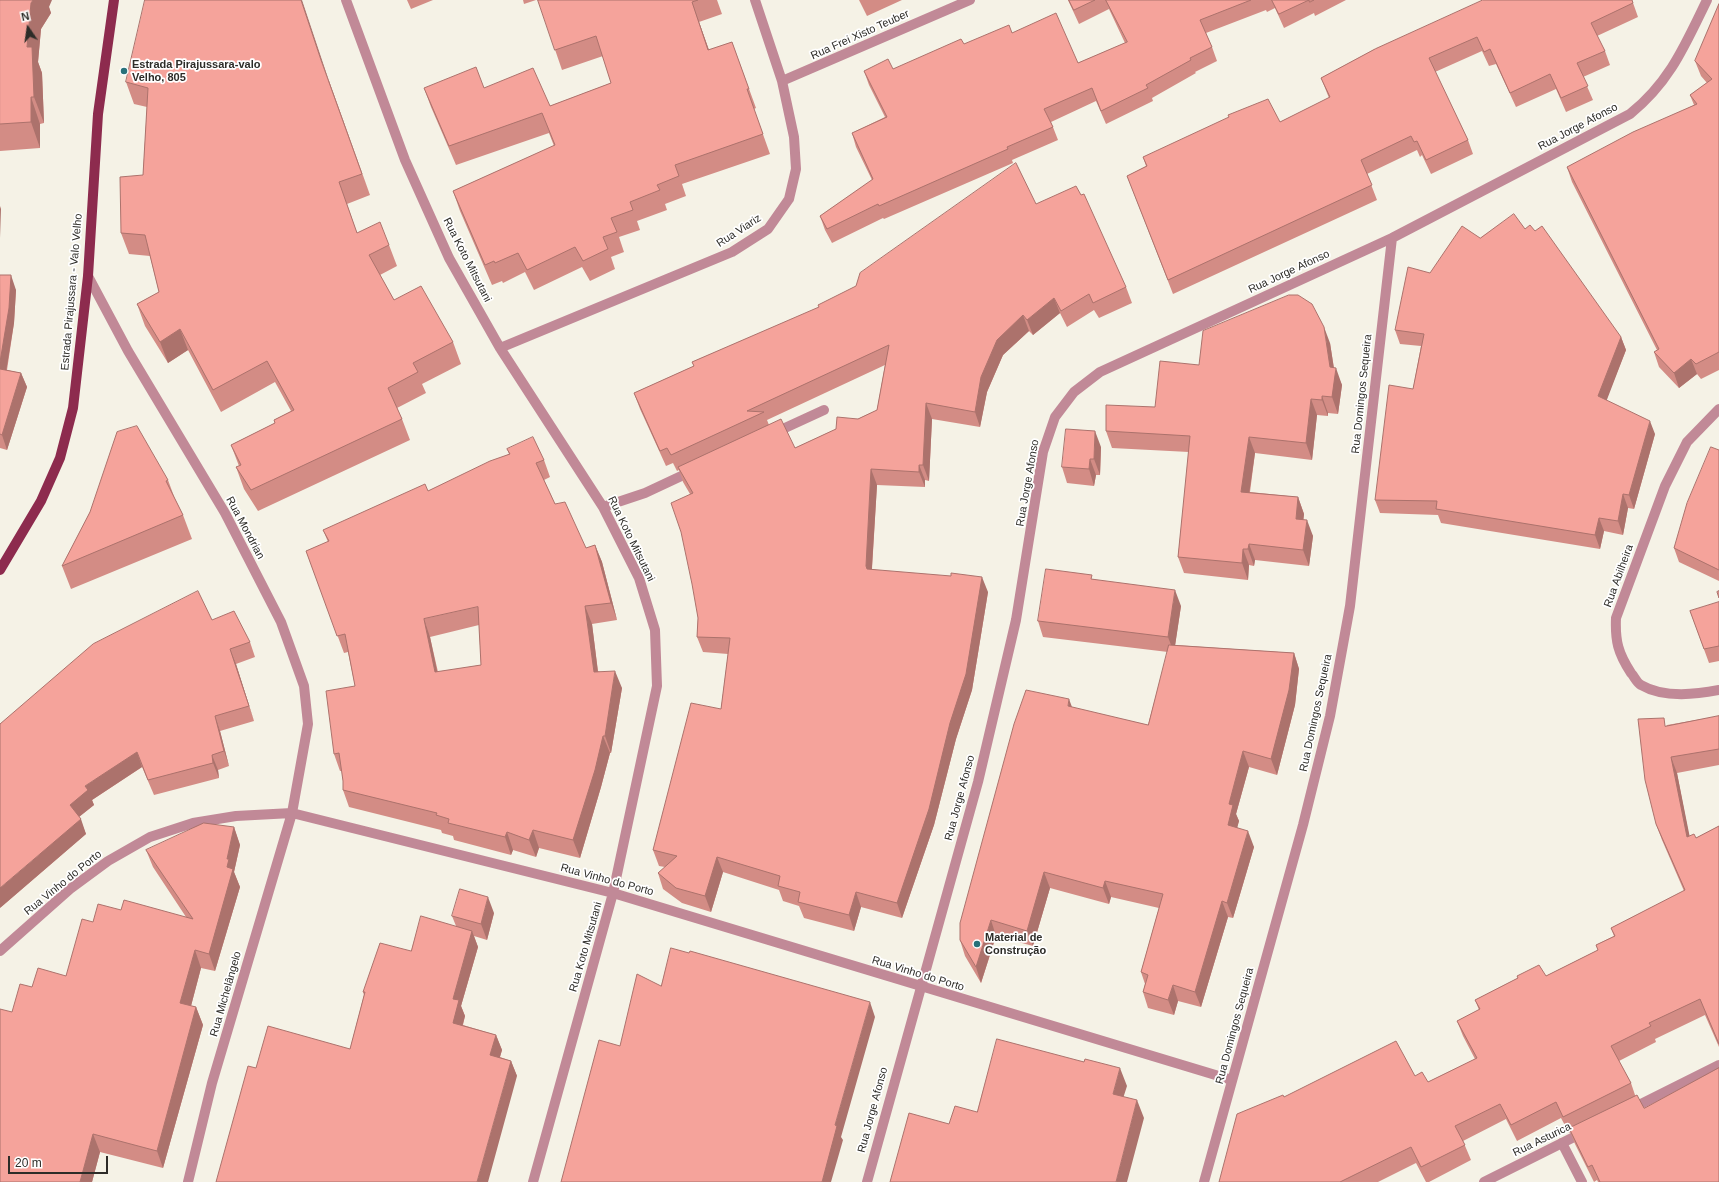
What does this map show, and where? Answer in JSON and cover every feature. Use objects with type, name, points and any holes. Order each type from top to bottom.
[{"type":"main road","name":"Estrada Pirajussara - Valo Velho","points":[[0,570],[41,501],[60,458],[73,408],[88,276],[98,114],[114,0]]},
{"type":"street","name":"Rua Koto Mitsutani","points":[[346,0],[405,160],[449,258],[500,348],[603,506],[639,578],[655,630],[657,686],[613,893],[533,1182]]},
{"type":"street","name":"Rua Viariz","points":[[500,348],[732,252],[768,229],[789,199],[796,169],[794,137],[782,82],[755,0]]},
{"type":"street","name":"Rua Frei Xisto Teuber","points":[[782,82],[970,0]]},
{"type":"street","name":"Rua Jorge Afonso","points":[[866,1182],[919,987],[978,782],[1016,620],[1043,452],[1054,416],[1074,392],[1100,372],[1392,238],[1630,114],[1647,101],[1665,80],[1683,49],[1706,0]]},
{"type":"street","name":"Rua Domingos Sequeira","points":[[1204,1182],[1303,824],[1332,708],[1350,606],[1392,238]]},
{"type":"street","name":"Rua Mondrian","points":[[88,276],[128,351],[225,513],[281,622],[304,686],[308,724],[292,813]]},
{"type":"street","points":[[766,437],[824,410]]},
{"type":"street","name":"Rua Abilheira","points":[[1719,410],[1688,442],[1665,486],[1616,618],[1615,637],[1622,658],[1640,684],[1667,694],[1704,693],[1719,690]]},
{"type":"street","points":[[603,506],[645,493],[702,466]]},
{"type":"street","name":"Rua Vinho do Porto","points":[[0,951],[70,889],[108,861],[150,837],[193,823],[236,816],[292,813],[613,893],[919,987],[1232,1080]]},
{"type":"street","name":"Rua Michelângelo","points":[[188,1182],[212,1082],[292,813]]},
{"type":"street","points":[[1619,1115],[1719,1065]]},
{"type":"street","name":"Rua Asturica","points":[[1484,1182],[1591,1129]]},
{"type":"street","points":[[1562,1143],[1582,1182]]},
{"type":"building","points":[[0,0],[33,0],[31,3],[27,47],[32,47],[34,97],[31,97],[31,122],[0,124]]},
{"type":"building","points":[[145,0],[301,0],[362,174],[339,182],[357,233],[380,222],[389,245],[369,255],[394,300],[421,286],[453,342],[413,363],[418,372],[388,388],[402,419],[251,490],[236,467],[241,465],[231,445],[275,423],[274,420],[294,410],[267,361],[213,390],[180,329],[160,342],[137,304],[159,292],[145,235],[121,233],[120,177],[143,175],[148,88],[126,82]]},
{"type":"building","points":[[538,0],[698,0],[692,2],[708,50],[732,42],[763,134],[675,165],[679,176],[657,185],[660,190],[630,202],[633,210],[611,218],[617,232],[603,237],[608,249],[583,261],[575,247],[527,270],[518,253],[495,263],[494,261],[485,265],[453,191],[555,145],[542,113],[449,146],[424,88],[476,67],[484,88],[533,68],[550,106],[611,83],[596,36],[555,50]]},
{"type":"building","points":[[1069,0],[1095,0],[1074,10]]},
{"type":"building","points":[[1106,0],[1251,0],[1200,20],[1212,47],[1190,58],[1191,60],[1146,85],[1148,88],[1101,111],[1092,88],[1044,109],[1053,127],[1007,147],[1008,149],[879,206],[878,204],[827,229],[820,216],[873,179],[852,133],[887,117],[864,71],[888,59],[893,69],[961,39],[964,44],[1009,25],[1012,33],[1056,13],[1078,63],[1127,42]]},
{"type":"building","points":[[1272,0],[1309,0],[1279,14]]},
{"type":"building","points":[[1483,0],[1632,0],[1633,3],[1591,23],[1605,51],[1577,63],[1588,86],[1561,98],[1550,74],[1510,93],[1490,49],[1484,52],[1477,37],[1429,58],[1468,140],[1426,160],[1417,141],[1414,142],[1411,136],[1361,160],[1372,185],[1168,280],[1127,176],[1147,166],[1143,157],[1229,117],[1228,115],[1268,99],[1280,122],[1330,97],[1321,78],[1375,49]]},
{"type":"building","points":[[1719,4],[1719,352],[1696,364],[1691,359],[1674,373],[1654,352],[1659,349],[1567,167],[1633,132],[1697,104],[1690,95],[1712,79],[1695,61]]},
{"type":"building","points":[[1016,163],[1036,204],[1076,186],[1081,195],[1084,194],[1126,287],[1093,303],[1089,294],[1061,311],[1054,298],[1027,320],[1023,315],[997,340],[981,377],[975,412],[926,403],[923,465],[919,465],[919,472],[871,469],[867,569],[951,576],[951,573],[982,577],[966,674],[950,723],[929,809],[897,903],[856,892],[849,915],[798,902],[800,892],[778,886],[780,876],[717,857],[705,896],[676,888],[658,873],[677,856],[653,850],[691,703],[721,709],[730,638],[697,637],[698,618],[692,584],[681,532],[671,503],[693,493],[678,467],[781,419],[795,448],[836,429],[837,417],[858,419],[877,410],[889,345],[747,411],[764,412],[671,455],[667,448],[660,451],[634,393],[694,366],[692,362],[819,307],[818,305],[856,286],[860,273]]},
{"type":"building","points":[[1514,214],[1525,229],[1530,225],[1535,231],[1542,226],[1621,337],[1598,396],[1650,421],[1629,495],[1623,494],[1618,521],[1599,518],[1595,535],[1436,509],[1437,501],[1375,500],[1389,385],[1413,389],[1424,334],[1395,330],[1408,267],[1430,273],[1462,226],[1480,238]]},
{"type":"building","points":[[0,275],[11,275],[9,308],[0,362]]},
{"type":"building","points":[[1289,295],[1298,295],[1312,304],[1324,327],[1330,367],[1336,368],[1332,397],[1322,396],[1322,400],[1311,399],[1306,443],[1249,437],[1241,492],[1298,497],[1296,519],[1307,520],[1303,550],[1249,544],[1248,549],[1243,549],[1242,563],[1178,557],[1190,436],[1106,431],[1106,405],[1155,407],[1160,361],[1199,365],[1203,331]]},
{"type":"building","points":[[0,369],[21,373],[2,435],[0,434]]},
{"type":"building","points":[[137,426],[168,480],[166,481],[183,515],[62,566],[90,512],[117,432]]},
{"type":"building","points":[[1066,429],[1095,431],[1094,459],[1090,459],[1089,469],[1062,467]]},
{"type":"building","points":[[533,437],[544,460],[536,463],[555,504],[565,502],[586,548],[595,545],[611,603],[585,606],[594,672],[615,671],[605,736],[603,736],[595,770],[573,840],[533,830],[529,840],[507,832],[505,837],[448,823],[449,819],[436,815],[437,813],[343,790],[339,753],[334,754],[326,691],[355,686],[345,634],[337,636],[306,551],[329,541],[323,530],[425,484],[428,491],[490,461],[510,454],[507,449]],"holes":[[[478,607],[481,665],[435,672],[424,619]]]},
{"type":"building","points":[[1711,447],[1719,450],[1719,570],[1674,548],[1687,503]]},
{"type":"building","points":[[1046,569],[1092,575],[1091,579],[1175,590],[1168,637],[1038,621]]},
{"type":"building","points":[[198,591],[212,620],[234,611],[250,642],[230,649],[249,706],[215,716],[224,751],[212,755],[213,763],[148,780],[137,752],[85,786],[88,790],[70,805],[81,819],[0,888],[0,724],[93,644]]},
{"type":"building","points":[[1719,602],[1719,646],[1704,649],[1690,611]]},
{"type":"building","points":[[1169,645],[1294,653],[1289,690],[1271,759],[1243,751],[1229,804],[1233,805],[1228,825],[1248,831],[1227,903],[1222,901],[1195,992],[1173,985],[1168,1000],[1143,992],[1148,975],[1141,972],[1163,894],[1105,881],[1103,888],[1044,872],[1027,931],[991,920],[976,967],[960,940],[960,923],[1014,724],[1026,690],[1069,699],[1068,706],[1148,725]]},
{"type":"building","points":[[1719,716],[1719,749],[1671,757],[1687,837],[1694,834],[1696,838],[1719,826],[1719,1044],[1700,999],[1649,1023],[1651,1026],[1611,1046],[1631,1083],[1563,1117],[1556,1102],[1511,1125],[1500,1104],[1455,1126],[1465,1145],[1421,1167],[1411,1147],[1340,1182],[1219,1182],[1237,1114],[1283,1095],[1284,1097],[1396,1041],[1415,1076],[1422,1072],[1428,1082],[1477,1058],[1457,1021],[1480,1009],[1475,1000],[1518,978],[1517,976],[1539,965],[1546,976],[1598,950],[1596,945],[1615,936],[1611,928],[1685,890],[1656,824],[1645,780],[1638,719],[1664,718],[1665,726]]},
{"type":"building","points":[[204,823],[234,827],[227,859],[229,859],[227,867],[233,869],[209,954],[195,950],[180,1003],[196,1007],[157,1151],[93,1134],[80,1182],[0,1182],[0,1009],[12,1012],[20,984],[32,987],[38,968],[66,976],[82,919],[93,922],[98,904],[121,910],[124,900],[193,919],[146,850]]},
{"type":"building","points":[[460,889],[488,897],[481,924],[452,916]]},
{"type":"building","points":[[421,916],[472,931],[453,999],[459,1000],[453,1023],[496,1035],[490,1055],[511,1061],[477,1182],[216,1182],[248,1066],[256,1068],[268,1026],[350,1049],[365,992],[363,992],[380,943],[411,951]]},
{"type":"building","points":[[671,948],[689,953],[690,951],[870,1002],[835,1125],[837,1126],[822,1182],[561,1182],[599,1040],[620,1046],[637,974],[661,986]]},
{"type":"building","points":[[997,1039],[1084,1062],[1085,1059],[1120,1068],[1113,1094],[1137,1100],[1116,1182],[890,1182],[909,1113],[949,1124],[955,1106],[977,1112]]},
{"type":"building","points":[[1719,1068],[1719,1182],[1600,1182],[1592,1165],[1588,1167],[1569,1128],[1637,1095],[1644,1108]]},
{"type":"place","name":"Estrada Pirajussara-valo Velho, 805","points":[[124,71]]},
{"type":"place","name":"Material de Construção","points":[[977,944]]}]
